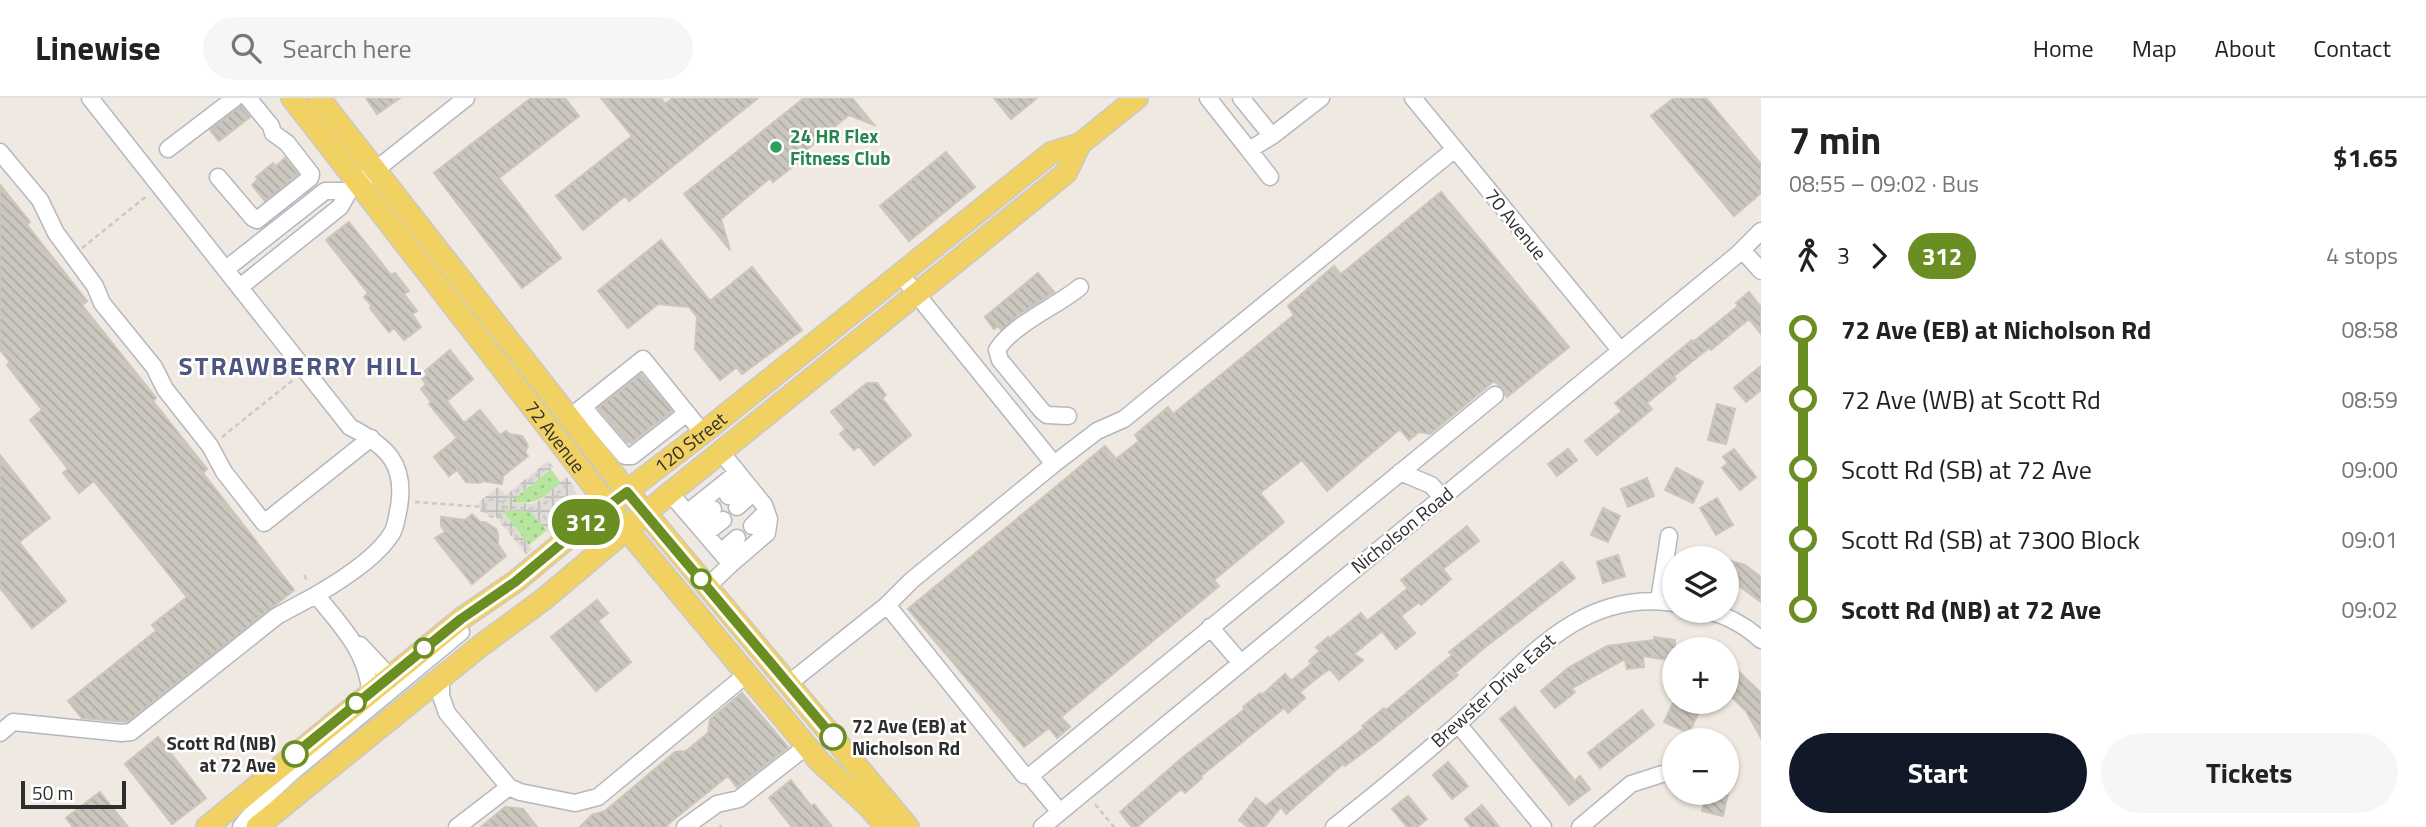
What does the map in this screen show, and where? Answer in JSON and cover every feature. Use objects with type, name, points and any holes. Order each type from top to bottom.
[{"type":"main road","name":"72 Avenue","points":[[292,98],[354,188],[628,530],[820,762],[869,807],[886,827]]},
{"type":"main road","name":"72 Avenue","points":[[319,98],[576,412],[627,492],[908,827]]},
{"type":"main road","name":"120 Street","points":[[207,827],[389,676],[461,619],[611,509],[627,492],[1051,153],[1080,144],[1137,98]]},
{"type":"main road","name":"120 Street","points":[[257,827],[441,677],[544,599],[670,493],[1066,173],[1080,144]]},
{"type":"main road","points":[[747,674],[766,677],[807,727],[822,739],[835,740]]},
{"type":"street","points":[[0,733],[13,722],[131,732],[277,616],[378,550],[394,532],[401,485],[396,463],[380,444],[350,427],[90,98]]},
{"type":"street","points":[[168,149],[235,98]]},
{"type":"street","points":[[218,177],[257,220],[310,178],[311,174],[287,144],[273,133],[271,126],[248,98]]},
{"type":"street","points":[[240,287],[340,207],[354,188],[466,98]]},
{"type":"street","points":[[1241,98],[1270,133]]},
{"type":"street","points":[[1250,150],[1309,98]]},
{"type":"street","points":[[1270,133],[1321,98]]},
{"type":"street","name":"70 Avenue","points":[[1413,98],[1620,350]]},
{"type":"street","points":[[1213,100],[1270,177]]},
{"type":"street","points":[[788,684],[887,605],[912,580],[1054,464],[1097,431],[1124,419],[1455,149]]},
{"type":"street","points":[[0,152],[40,200],[56,233],[95,286],[102,303],[154,367],[166,389],[210,446],[224,472],[264,523],[371,438]]},
{"type":"street","points":[[226,270],[325,191],[354,188]]},
{"type":"street","name":"Nicholson Road","points":[[1042,827],[1742,250],[1761,231]]},
{"type":"street","points":[[1742,250],[1761,271]]},
{"type":"street","points":[[901,275],[1054,464]]},
{"type":"street","points":[[1068,416],[1047,415],[1042,411],[1000,360],[997,350],[1038,314],[1059,304],[1080,288]]},
{"type":"street","points":[[687,413],[632,456],[625,456],[576,412],[643,359],[687,413],[703,433]]},
{"type":"street","points":[[1030,776],[1495,395]]},
{"type":"street","points":[[721,452],[769,519],[767,533],[726,558]]},
{"type":"street","points":[[1400,472],[1431,485],[1442,497]]},
{"type":"street","points":[[732,502],[745,483]]},
{"type":"street","points":[[696,524],[745,483]]},
{"type":"street","points":[[670,493],[726,558]]},
{"type":"street","points":[[241,827],[266,796],[291,773],[466,628],[525,585],[611,509]]},
{"type":"street","points":[[752,526],[766,512]]},
{"type":"street","points":[[696,524],[718,514]]},
{"type":"street","points":[[1669,536],[1669,546]]},
{"type":"street","points":[[707,587],[737,538]]},
{"type":"street","points":[[313,590],[352,640],[368,672],[370,692]]},
{"type":"street","name":"Brewster Drive East","points":[[1334,827],[1458,724],[1558,631],[1600,609],[1643,601],[1662,602]]},
{"type":"street","points":[[887,605],[1024,775],[1030,776],[1060,812]]},
{"type":"street","points":[[1738,623],[1761,640]]},
{"type":"street","points":[[1210,627],[1241,663]]},
{"type":"street","points":[[352,640],[365,648],[389,676]]},
{"type":"street","points":[[414,699],[432,704],[447,713],[509,787],[520,792],[575,803],[598,797],[747,674]]},
{"type":"street","points":[[441,677],[441,696],[447,713]]},
{"type":"street","points":[[1458,724],[1543,827]]},
{"type":"street","points":[[685,827],[717,804],[739,799],[807,747]]},
{"type":"street","points":[[1580,827],[1631,784],[1662,775]]},
{"type":"street","points":[[457,827],[509,787]]},
{"type":"street","points":[[1350,814],[1361,827]]},
{"type":"path","points":[[80,250],[151,193]]},
{"type":"path","points":[[216,441],[296,378]]},
{"type":"path","points":[[499,515],[502,505],[551,464]]},
{"type":"path","points":[[538,509],[567,485]]},
{"type":"path","points":[[553,496],[567,501],[570,505],[569,514]]},
{"type":"path","points":[[485,507],[490,500],[497,499],[502,505],[538,509],[554,526]]},
{"type":"path","points":[[543,515],[547,501]]},
{"type":"path","points":[[567,501],[581,505]]},
{"type":"path","points":[[415,502],[485,507]]},
{"type":"path","points":[[485,507],[490,516],[499,515]]},
{"type":"path","points":[[499,515],[527,549]]},
{"type":"path","points":[[304,575],[313,590]]},
{"type":"path","points":[[1094,804],[1114,827]]},
{"type":"green space","points":[[551,469],[561,483],[554,489],[533,501],[510,502]]},
{"type":"green space","points":[[504,510],[531,512],[547,530],[529,545]]},
{"type":"shaded area","points":[[548,461],[553,467],[511,502],[532,504],[542,499],[566,477],[573,485],[581,505],[574,520],[552,537],[531,512],[505,510],[504,513],[532,549],[526,554],[496,517],[480,511],[479,502],[498,487],[506,495]]},
{"type":"building","points":[[366,98],[400,98],[377,114]]},
{"type":"building","points":[[531,98],[565,98],[579,116],[499,178],[561,258],[522,288],[434,173]]},
{"type":"building","points":[[601,98],[661,98],[665,104],[673,98],[758,98],[629,201],[625,196],[583,230],[556,196],[632,136]]},
{"type":"building","points":[[804,98],[852,98],[874,125],[849,115],[799,156],[801,160],[773,182],[770,178],[721,219],[730,250],[684,194]]},
{"type":"building","points":[[994,98],[1037,98],[1011,119]]},
{"type":"building","points":[[1674,98],[1706,98],[1761,164],[1761,193],[1734,216],[1651,116]]},
{"type":"building","points":[[241,106],[250,117],[219,141],[210,130]]},
{"type":"building","points":[[946,152],[975,187],[909,241],[880,206]]},
{"type":"building","points":[[285,158],[298,174],[265,201],[252,185],[258,179],[256,177],[273,163],[276,166]]},
{"type":"building","points":[[0,185],[30,222],[27,225],[87,301],[82,305],[156,398],[153,401],[207,469],[203,473],[294,590],[127,722],[82,718],[68,701],[156,631],[152,625],[187,597],[94,481],[79,493],[63,473],[68,469],[30,420],[42,410],[7,365],[10,362],[0,350]]},
{"type":"building","points":[[1441,192],[1569,347],[1507,397],[1494,381],[1430,434],[1419,432],[1409,440],[1400,429],[1327,491],[1302,460],[1260,493],[1284,522],[1214,580],[1219,586],[1061,717],[1070,727],[1057,738],[1049,728],[1024,747],[908,609],[1105,446],[1116,459],[1139,441],[1135,435],[1168,407],[1173,414],[1294,315],[1288,306],[1334,266],[1341,274]]},
{"type":"building","points":[[349,222],[391,275],[395,273],[409,291],[404,294],[417,311],[412,314],[421,327],[404,340],[394,328],[389,332],[370,308],[372,306],[364,297],[368,293],[326,240]]},
{"type":"building","points":[[661,240],[710,301],[752,267],[802,330],[742,374],[737,367],[720,380],[695,349],[697,317],[689,307],[658,304],[628,328],[598,291]]},
{"type":"building","points":[[1038,273],[1054,292],[1018,315],[1001,330],[998,326],[994,329],[985,317]]},
{"type":"building","points":[[1749,292],[1761,307],[1761,334],[1749,319],[1711,350],[1709,348],[1674,376],[1676,379],[1647,403],[1652,409],[1597,455],[1585,441],[1622,411],[1615,403],[1738,306],[1736,303]]},
{"type":"building","points":[[450,350],[473,379],[447,401],[464,423],[480,410],[500,435],[506,431],[522,436],[528,446],[525,452],[528,456],[503,476],[502,484],[466,482],[457,470],[449,476],[434,457],[457,438],[429,404],[431,402],[421,389],[426,384],[422,379],[427,375],[425,371]]},
{"type":"building","points":[[1761,366],[1761,390],[1746,402],[1734,388]]},
{"type":"building","points":[[641,374],[672,411],[631,443],[627,442],[598,408]]},
{"type":"building","points":[[867,383],[877,383],[886,395],[882,398],[911,435],[874,465],[859,446],[854,450],[840,434],[845,429],[831,412]]},
{"type":"building","points":[[1717,404],[1735,409],[1726,444],[1708,440]]},
{"type":"building","points":[[1568,449],[1577,460],[1557,476],[1548,464]]},
{"type":"building","points":[[1734,449],[1756,477],[1740,490],[1722,468],[1728,463],[1723,457]]},
{"type":"building","points":[[0,455],[50,518],[19,542],[66,601],[32,628],[0,588]]},
{"type":"building","points":[[1676,468],[1703,482],[1693,503],[1665,490]]},
{"type":"building","points":[[1647,478],[1654,496],[1628,507],[1621,489]]},
{"type":"building","points":[[1717,498],[1733,525],[1716,535],[1700,508]]},
{"type":"building","points":[[1603,508],[1620,516],[1608,542],[1591,535]]},
{"type":"building","points":[[472,514],[480,522],[496,529],[498,544],[506,556],[472,584],[435,538],[445,532],[441,526],[441,517],[465,520]]},
{"type":"building","points":[[1467,526],[1479,541],[1443,569],[1451,579],[1421,605],[1419,602],[1401,616],[1415,633],[1396,649],[1382,631],[1354,654],[1363,660],[1339,680],[1330,669],[1321,675],[1300,692],[1305,698],[1288,713],[1284,708],[1201,776],[1185,793],[1181,789],[1137,827],[1132,827],[1120,812],[1183,757],[1245,709],[1243,707],[1260,693],[1262,695],[1285,674],[1291,681],[1311,664],[1309,661],[1320,651],[1316,647],[1328,637],[1329,639],[1361,613],[1367,621],[1408,588],[1401,580]]},
{"type":"building","points":[[1618,555],[1625,576],[1603,583],[1597,562]]},
{"type":"building","points":[[1562,562],[1575,578],[1484,648],[1455,673],[1458,675],[1376,743],[1345,766],[1343,764],[1286,814],[1281,807],[1265,827],[1248,827],[1239,820],[1256,798],[1266,806],[1452,655],[1449,652]]},
{"type":"building","points":[[1739,563],[1761,577],[1761,602],[1739,586]]},
{"type":"building","points":[[597,600],[608,613],[598,621],[631,662],[596,691],[551,637]]},
{"type":"building","points":[[1654,637],[1662,638],[1662,659],[1643,656],[1644,667],[1627,669],[1625,659],[1572,688],[1575,692],[1555,708],[1541,691],[1568,668],[1607,646],[1654,640]]},
{"type":"building","points":[[1739,672],[1761,693],[1761,738],[1739,704]]},
{"type":"building","points":[[742,693],[788,747],[737,787],[728,776],[667,827],[580,827],[592,815],[605,811],[675,752],[686,751],[708,733],[710,719]]},
{"type":"building","points":[[1515,707],[1575,781],[1580,776],[1590,789],[1569,805],[1500,719]]},
{"type":"building","points":[[1642,710],[1654,725],[1600,768],[1588,753]]},
{"type":"building","points":[[1668,714],[1698,714],[1691,728],[1678,728],[1664,722]]},
{"type":"building","points":[[158,737],[206,798],[172,824],[125,764]]},
{"type":"building","points":[[1448,762],[1468,786],[1452,799],[1433,775]]},
{"type":"building","points":[[791,780],[832,827],[792,827],[769,798]]},
{"type":"building","points":[[100,792],[128,827],[73,827],[66,818]]},
{"type":"building","points":[[1408,796],[1427,819],[1417,827],[1407,827],[1392,809]]},
{"type":"building","points":[[1482,805],[1499,827],[1471,827],[1465,819]]},
{"type":"building","points":[[1703,805],[1725,805],[1723,816],[1702,811]]},
{"type":"building","points":[[505,807],[523,809],[537,827],[481,827]]},
{"type":"bus line","name":"312","points":[[295,754],[461,619],[515,582],[627,492],[833,737]]},
{"type":"place","name":"24 HR Flex Fitness Club","points":[[776,147]]},
{"type":"place","name":"72 Ave (EB) at Nicholson Rd","points":[[833,737]]},
{"type":"place","name":"Scott Rd (NB) at 72 Ave","points":[[295,754]]},
{"type":"district","name":"STRAWBERRY HILL","points":[[301,366]]}]
